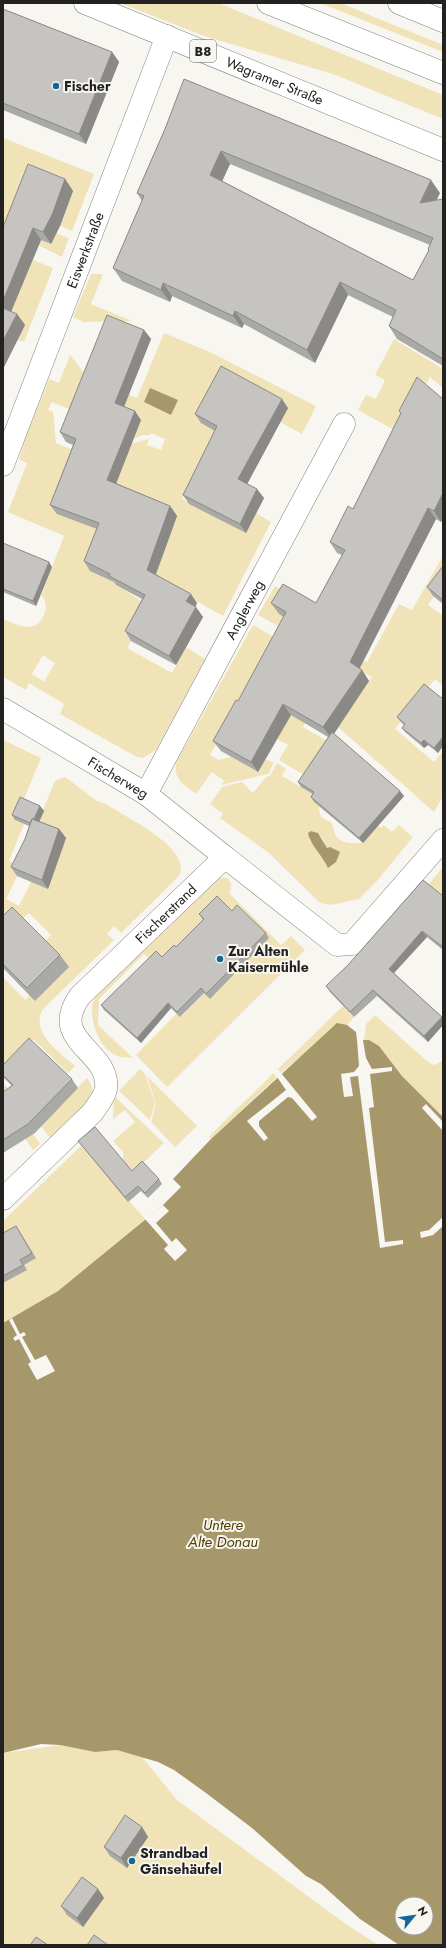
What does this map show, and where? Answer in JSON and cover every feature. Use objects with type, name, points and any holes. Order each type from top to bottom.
[{"type":"street","name":"Wagramer Straße","points":[[85,3],[443,150]]},
{"type":"street","points":[[268,3],[443,73]]},
{"type":"street","points":[[398,3],[443,21]]},
{"type":"street","name":"Eiswerkstraße","points":[[3,465],[168,36]]},
{"type":"street","name":"Anglerweg","points":[[146,794],[344,424]]},
{"type":"street","name":"Fischerweg","points":[[3,709],[146,794],[225,857]]},
{"type":"street","points":[[225,857],[337,945],[352,944],[443,840]]},
{"type":"street","name":"Fischerstrand","points":[[3,1199],[92,1113],[101,1102],[106,1088],[104,1075],[98,1062],[83,1047],[73,1033],[70,1019],[74,1006],[86,991],[225,857]]},
{"type":"shaded area","points":[[120,3],[218,3],[443,95],[443,119],[333,74],[204,36]]},
{"type":"shaded area","points":[[320,3],[340,3],[443,45],[443,52]]},
{"type":"shaded area","points":[[3,138],[94,174],[72,231],[60,226],[73,191],[33,236],[50,244],[55,233],[69,238],[62,257],[36,244],[3,237]]},
{"type":"shaded area","points":[[33,260],[53,268],[24,342],[18,340],[24,325],[3,317],[3,303],[13,307]]},
{"type":"shaded area","points":[[91,274],[103,274],[91,304],[132,321],[84,322],[73,317]]},
{"type":"shaded area","points":[[164,333],[212,353],[316,406],[302,434],[280,422],[262,456],[210,447],[182,499],[246,533],[256,513],[271,522],[223,616],[127,562],[114,583],[150,607],[127,648],[172,673],[186,647],[205,659],[156,750],[143,758],[137,757],[60,714],[64,704],[29,683],[26,690],[3,677],[3,619],[14,624],[30,627],[39,622],[43,617],[46,610],[46,605],[44,598],[41,596],[64,536],[8,512],[27,463],[19,460],[24,441],[49,379],[59,383],[70,355],[88,378],[137,398]],"holes":[[[52,402],[78,413],[141,420],[134,439],[143,435],[150,435],[151,433],[165,439],[161,450],[147,445],[149,439],[87,456],[56,443],[53,412],[48,410]],[[43,655],[55,663],[44,682],[32,674]]]},
{"type":"shaded area","points":[[394,339],[443,369],[443,388],[430,377],[406,421],[407,437],[358,410],[366,395],[376,399],[385,380],[375,375]]},
{"type":"shaded area","points":[[443,556],[443,584],[428,605],[443,616],[443,686],[435,679],[395,729],[434,762],[443,751],[443,796],[434,812],[338,727],[372,677],[258,615],[275,586],[281,589],[334,644],[367,662],[399,604],[412,610]]},
{"type":"shaded area","points":[[253,625],[283,642],[333,675],[303,727],[329,742],[319,811],[321,817],[332,823],[333,830],[338,839],[346,842],[363,843],[378,825],[381,828],[384,825],[392,832],[399,825],[413,837],[376,882],[359,899],[331,905],[320,903],[269,853],[220,818],[223,814],[210,804],[222,787],[242,782],[253,793],[266,777],[270,776],[277,763],[286,769],[282,776],[301,787],[307,777],[279,760],[288,745],[277,739],[281,732],[228,723],[210,755],[219,760],[231,757],[258,772],[266,759],[274,763],[268,774],[221,785],[224,781],[212,772],[196,794],[183,784],[177,777],[177,761]],"holes":[[[311,831],[316,832],[323,840],[325,845],[328,867],[322,855],[309,839]]]},
{"type":"shaded area","points":[[3,740],[41,758],[15,820],[24,824],[9,861],[22,866],[6,899],[19,906],[31,882],[35,829],[55,781],[65,777],[97,801],[106,804],[155,834],[167,844],[176,855],[181,865],[179,876],[121,933],[114,926],[107,934],[114,940],[42,1010],[40,1027],[44,1035],[55,1048],[75,1066],[68,1073],[33,1039],[3,1068],[3,977],[25,1000],[30,995],[36,1001],[44,943],[51,935],[29,913],[3,937]]},
{"type":"shaded area","points":[[443,867],[443,899],[427,886]]},
{"type":"shaded area","points":[[218,877],[228,878],[231,884],[230,894],[281,945],[291,936],[305,950],[167,1087],[136,1055],[177,1013],[181,1017],[204,993],[210,998],[216,933],[153,962],[144,954],[99,999],[98,1025],[133,1058],[122,1057],[114,1054],[107,1050],[102,1044],[95,1029],[92,1006],[97,994]]},
{"type":"shaded area","points":[[343,1006],[354,1017],[347,1025],[345,1032],[299,1058],[281,1073],[278,1069]]},
{"type":"shaded area","points":[[375,1015],[428,1062],[434,1065],[443,1061],[443,1117],[402,1076],[379,1046],[369,1040],[364,1040],[366,1024]]},
{"type":"shaded area","points":[[140,1069],[145,1074],[155,1103],[150,1120],[119,1091]]},
{"type":"shaded area","points":[[273,1073],[277,1077],[210,1140],[210,1136]]},
{"type":"shaded area","points":[[147,1076],[197,1126],[175,1147],[151,1122],[156,1104]]},
{"type":"shaded area","points":[[87,1078],[93,1091],[87,1107],[50,1138],[37,1121],[28,1127],[40,1144],[33,1150],[6,1111],[3,1112],[3,1083],[43,1124]]},
{"type":"shaded area","points":[[114,1096],[164,1143],[126,1179],[123,1176],[123,1152],[113,1141],[135,1122],[125,1110],[113,1119]]},
{"type":"shaded area","points":[[81,1146],[145,1219],[58,1291],[3,1323],[3,1221]]},
{"type":"shaded area","name":"Strandbad Gänsehäufel","points":[[60,1745],[95,1752],[117,1750],[142,1757],[177,1800],[343,1922],[378,1945],[3,1945],[3,1753]]},
{"type":"water","points":[[150,388],[178,400],[171,415],[144,402]]},
{"type":"water","points":[[311,831],[318,833],[327,848],[330,847],[340,852],[336,862],[328,868],[309,837],[308,833]]},
{"type":"water","name":"Untere Alte Donau","points":[[337,1023],[347,1025],[356,1032],[357,1040],[369,1040],[379,1046],[402,1076],[443,1117],[443,1945],[399,1945],[360,1919],[321,1884],[306,1876],[252,1828],[206,1793],[174,1770],[158,1762],[117,1750],[95,1752],[60,1745],[41,1744],[3,1753],[3,1323],[58,1291],[163,1205],[181,1187],[173,1179],[210,1140]]},
{"type":"pier","points":[[357,1040],[363,1040],[366,1058],[372,1069],[392,1067],[392,1071],[370,1074],[374,1107],[369,1108],[385,1242],[403,1240],[403,1244],[380,1248],[358,1076],[350,1077],[353,1096],[344,1097],[341,1074],[354,1072],[359,1066]]},
{"type":"pier","points":[[281,1073],[317,1117],[312,1121],[292,1098],[288,1097],[259,1121],[259,1126],[268,1138],[264,1141],[247,1121],[286,1090],[277,1077]]},
{"type":"pier","points":[[426,1104],[443,1122],[443,1131],[422,1108]]},
{"type":"pier","points":[[163,1205],[169,1211],[156,1223],[172,1242],[176,1238],[187,1250],[175,1261],[164,1249],[168,1245],[145,1219]]},
{"type":"pier","points":[[443,1217],[443,1226],[433,1235],[421,1238],[420,1232],[429,1230]]},
{"type":"pier","points":[[12,1318],[20,1334],[24,1332],[26,1335],[22,1337],[35,1360],[46,1355],[55,1371],[37,1380],[28,1364],[31,1362],[19,1339],[15,1341],[13,1338],[17,1335],[9,1320]]},
{"type":"building","name":"Fischer","points":[[3,9],[112,52],[79,134],[3,103]]},
{"type":"building","points":[[184,79],[431,180],[420,203],[443,199],[443,359],[389,326],[396,310],[340,282],[307,350],[235,311],[233,316],[163,283],[161,290],[113,268],[144,196],[137,193],[165,129]],"holes":[[[221,151],[433,238],[428,249],[429,250],[413,280],[210,175]]]},
{"type":"building","points":[[28,164],[65,179],[52,215],[43,232],[33,228],[3,301],[3,227]]},
{"type":"building","points":[[3,308],[17,314],[3,341]]},
{"type":"building","points":[[107,315],[144,330],[115,403],[135,411],[107,480],[170,506],[147,570],[191,594],[186,601],[196,607],[169,656],[125,631],[145,595],[109,576],[110,574],[84,561],[99,523],[50,505],[76,439],[60,432]]},
{"type":"building","points":[[221,366],[282,399],[238,479],[257,489],[240,524],[183,495],[217,426],[195,414]]},
{"type":"building","points":[[417,377],[443,399],[443,493],[434,511],[428,508],[350,662],[362,670],[323,727],[283,704],[251,762],[213,741],[236,700],[238,701],[286,612],[271,603],[283,584],[316,603],[345,550],[330,542],[348,506],[353,509],[401,413],[399,411]]},
{"type":"building","points":[[3,543],[49,562],[33,601],[3,589]]},
{"type":"building","points":[[443,566],[443,600],[427,587]]},
{"type":"building","points":[[424,684],[443,699],[443,737],[434,748],[424,740],[421,743],[402,728],[405,724],[397,717]]},
{"type":"building","points":[[332,732],[400,791],[359,838],[311,797],[314,792],[298,782]]},
{"type":"building","points":[[20,797],[40,806],[34,819],[32,819],[30,823],[12,815]]},
{"type":"building","points":[[32,819],[59,829],[42,880],[11,867],[25,839]]},
{"type":"building","points":[[423,880],[443,896],[443,947],[422,931],[389,969],[442,1017],[424,1036],[373,990],[350,1012],[326,986],[348,965]]},
{"type":"building","name":"Zur Alten Kaisermühle","points":[[217,896],[232,911],[237,905],[266,933],[206,994],[201,988],[177,1012],[168,1003],[137,1038],[101,1005],[156,951],[162,957],[174,945],[176,947],[204,919],[199,914]]},
{"type":"building","points":[[12,907],[60,955],[27,988],[3,964],[3,916]]},
{"type":"building","points":[[29,1038],[72,1079],[28,1124],[3,1140],[3,1092],[13,1085],[3,1075],[3,1065]]},
{"type":"building","points":[[95,1127],[132,1171],[142,1161],[159,1179],[145,1193],[138,1186],[125,1197],[78,1141]]},
{"type":"building","points":[[16,1226],[32,1253],[20,1260],[23,1265],[3,1276],[3,1233]]},
{"type":"building","points":[[125,1815],[142,1827],[121,1858],[104,1847]]},
{"type":"building","points":[[82,1877],[98,1889],[77,1918],[61,1906]]},
{"type":"building","points":[[94,1935],[108,1945],[87,1945]]},
{"type":"building","points":[[36,1937],[48,1945],[30,1945]]},
{"type":"place","name":"Fischer","points":[[56,86]]},
{"type":"place","name":"Zur Alten Kaisermühle","points":[[220,959]]},
{"type":"place","name":"Strandbad Gänsehäufel","points":[[132,1861]]}]
